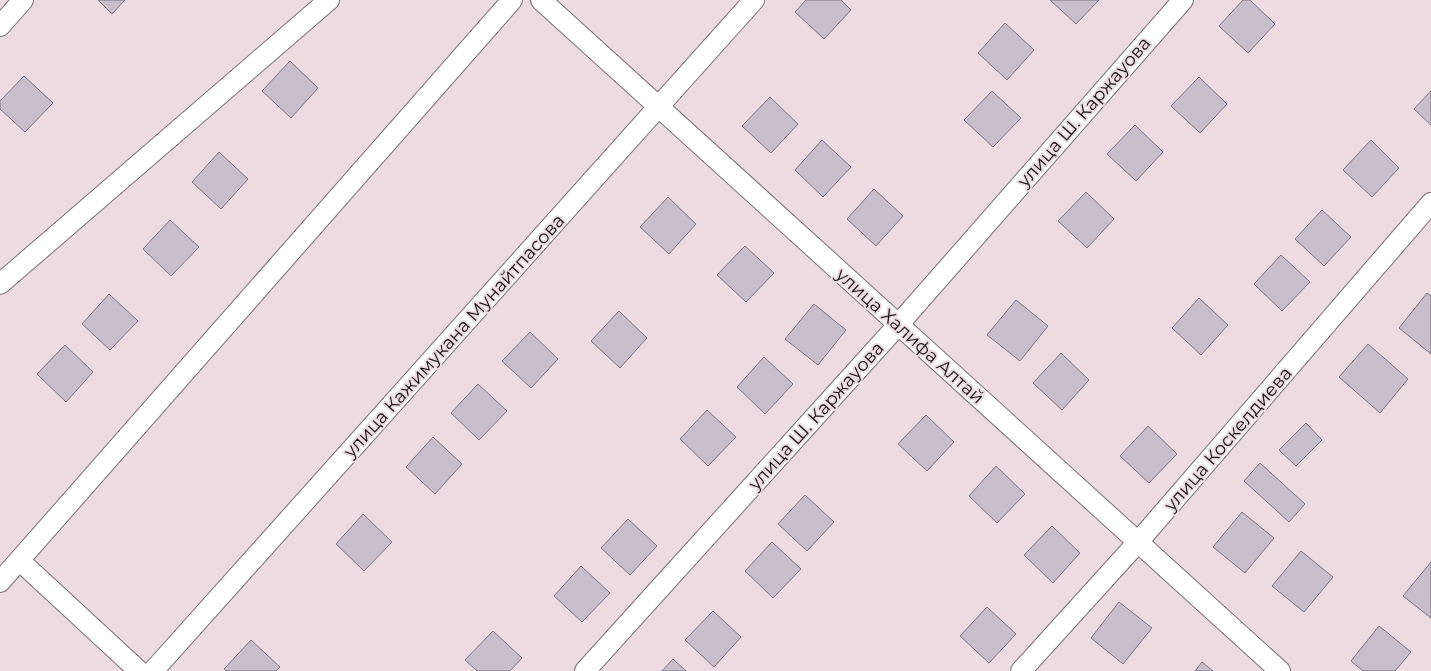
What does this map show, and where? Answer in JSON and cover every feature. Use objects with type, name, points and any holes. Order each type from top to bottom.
[{"type":"street","points":[[0,26],[23,0]]},
{"type":"street","points":[[0,284],[329,0]]},
{"type":"street","points":[[0,582],[512,0]]},
{"type":"street","name":"улица Халифа Алтай","points":[[541,0],[1280,671]]},
{"type":"street","name":"улица Кажимукана Мунайтпасова","points":[[153,671],[754,0]]},
{"type":"street","name":"улица Ш. Каржауова","points":[[585,671],[898,325],[1183,0]]},
{"type":"street","name":"улица Коскелдиева","points":[[1021,671],[1138,542],[1431,203]]},
{"type":"street","points":[[20,561],[139,671]]},
{"type":"building","points":[[98,0],[125,0],[112,14]]},
{"type":"building","points":[[806,0],[841,0],[851,10],[824,39],[795,12]]},
{"type":"building","points":[[1050,0],[1099,0],[1076,24]]},
{"type":"building","points":[[1243,0],[1250,0],[1275,24],[1248,53],[1219,26]]},
{"type":"building","points":[[1005,23],[1034,50],[1007,80],[978,53]]},
{"type":"building","points":[[290,61],[318,88],[291,118],[262,91]]},
{"type":"building","points":[[24,76],[53,103],[25,132],[0,109],[0,101]]},
{"type":"building","points":[[1199,77],[1227,104],[1200,133],[1171,106]]},
{"type":"building","points":[[992,91],[1021,118],[993,147],[964,120]]},
{"type":"building","points":[[1431,91],[1431,125],[1414,109]]},
{"type":"building","points":[[770,97],[798,124],[771,153],[742,126]]},
{"type":"building","points":[[1135,125],[1163,152],[1136,181],[1107,154]]},
{"type":"building","points":[[822,140],[851,167],[823,197],[795,170]]},
{"type":"building","points":[[1371,140],[1399,168],[1372,197],[1343,170]]},
{"type":"building","points":[[219,152],[248,179],[221,209],[192,182]]},
{"type":"building","points":[[874,189],[903,216],[876,246],[847,219]]},
{"type":"building","points":[[1086,192],[1114,219],[1087,248],[1058,221]]},
{"type":"building","points":[[668,197],[696,224],[669,254],[640,227]]},
{"type":"building","points":[[1322,210],[1351,237],[1324,266],[1295,239]]},
{"type":"building","points":[[170,220],[199,247],[171,276],[143,249]]},
{"type":"building","points":[[745,246],[774,273],[746,302],[717,275]]},
{"type":"building","points":[[1281,255],[1310,282],[1282,311],[1254,284]]},
{"type":"building","points":[[1427,293],[1431,296],[1431,354],[1399,328]]},
{"type":"building","points":[[109,294],[138,321],[110,350],[82,324]]},
{"type":"building","points":[[1199,298],[1228,325],[1201,355],[1172,328]]},
{"type":"building","points":[[1016,300],[1048,326],[1020,361],[987,335]]},
{"type":"building","points":[[814,304],[846,330],[818,365],[785,339]]},
{"type":"building","points":[[619,311],[647,338],[620,368],[591,341]]},
{"type":"building","points":[[530,332],[558,359],[531,388],[502,361]]},
{"type":"building","points":[[1368,344],[1408,379],[1380,413],[1339,377]]},
{"type":"building","points":[[65,345],[93,372],[66,402],[37,374]]},
{"type":"building","points":[[1061,353],[1089,380],[1062,410],[1033,383]]},
{"type":"building","points":[[764,357],[793,384],[765,414],[737,387]]},
{"type":"building","points":[[478,384],[507,411],[479,440],[451,413]]},
{"type":"building","points":[[707,410],[736,437],[708,466],[680,439]]},
{"type":"building","points":[[926,415],[954,442],[927,471],[898,444]]},
{"type":"building","points":[[1306,423],[1322,440],[1296,466],[1279,450]]},
{"type":"building","points":[[1148,426],[1177,454],[1149,483],[1120,456]]},
{"type":"building","points":[[433,437],[462,464],[435,494],[406,467]]},
{"type":"building","points":[[1260,463],[1305,504],[1289,522],[1244,481]]},
{"type":"building","points":[[996,466],[1025,494],[997,523],[969,496]]},
{"type":"building","points":[[805,495],[834,522],[807,551],[778,524]]},
{"type":"building","points":[[1242,512],[1274,538],[1245,573],[1213,547]]},
{"type":"building","points":[[363,514],[392,542],[364,571],[336,544]]},
{"type":"building","points":[[628,519],[657,546],[630,575],[601,548]]},
{"type":"building","points":[[1052,526],[1080,553],[1053,583],[1024,555]]},
{"type":"building","points":[[772,542],[801,569],[773,598],[745,571]]},
{"type":"building","points":[[1301,551],[1333,577],[1304,612],[1272,586]]},
{"type":"building","points":[[1431,562],[1431,618],[1403,596]]},
{"type":"building","points":[[581,566],[610,593],[582,622],[554,596]]},
{"type":"building","points":[[1119,602],[1152,628],[1123,664],[1091,638]]},
{"type":"building","points":[[987,607],[1016,634],[989,663],[960,636]]},
{"type":"building","points":[[713,611],[741,637],[714,667],[685,640]]},
{"type":"building","points":[[1379,626],[1411,652],[1395,671],[1363,671],[1351,661]]},
{"type":"building","points":[[493,631],[522,658],[510,671],[477,671],[465,660]]},
{"type":"building","points":[[251,640],[280,667],[276,671],[226,671],[224,669]]},
{"type":"building","points":[[673,659],[686,671],[662,671]]},
{"type":"building","points":[[1202,662],[1213,671],[1195,671]]}]
